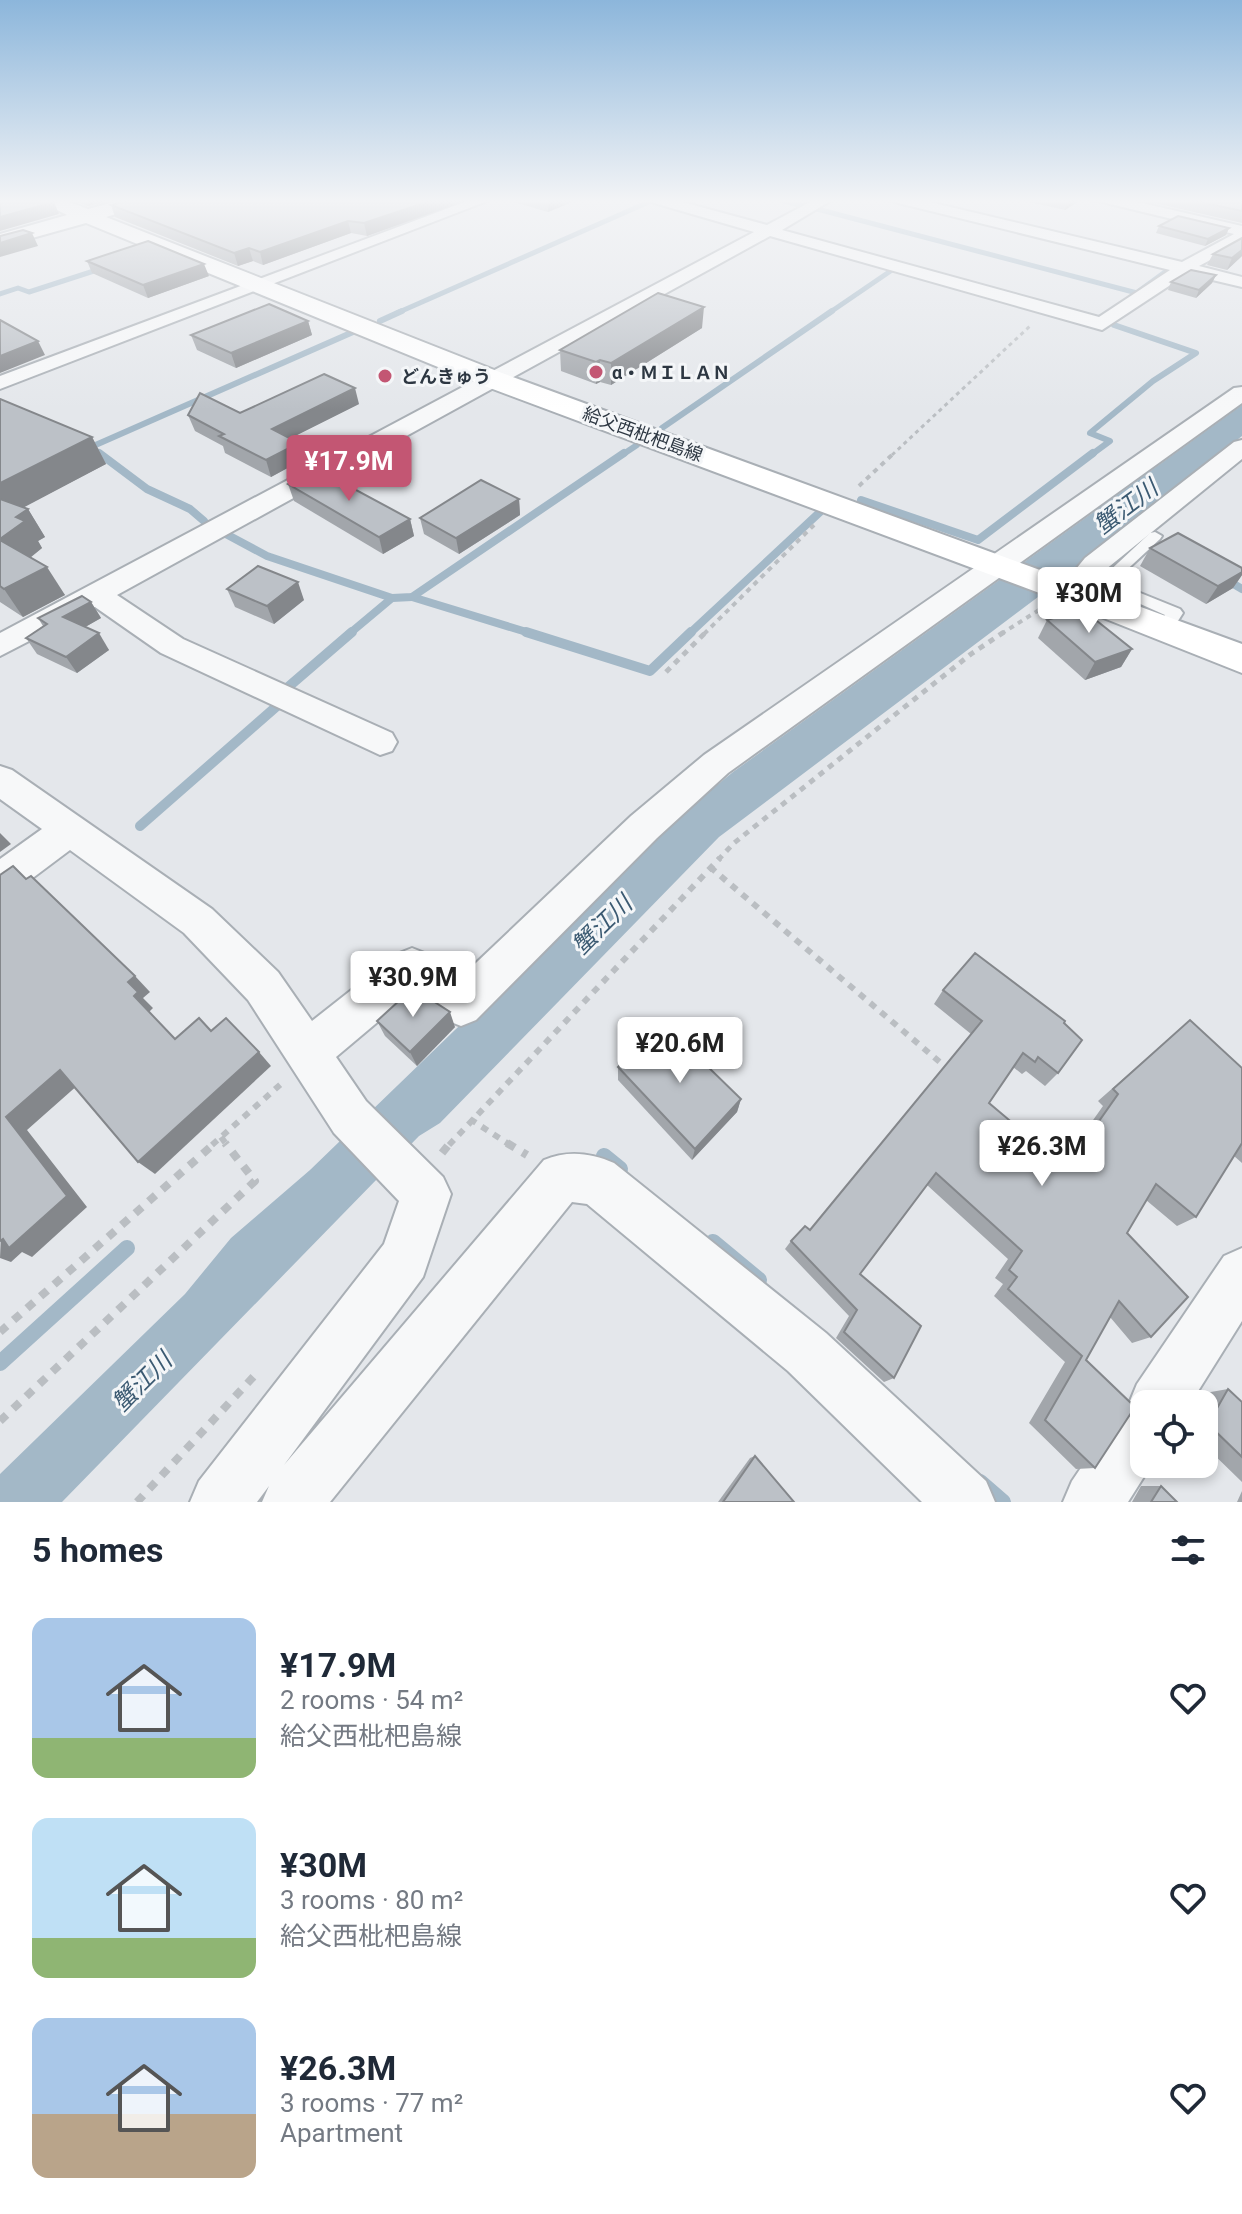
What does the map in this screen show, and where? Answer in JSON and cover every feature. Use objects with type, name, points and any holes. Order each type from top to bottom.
[{"type":"main road","name":"給父西枇杷島線","points":[[224,270],[492,379],[996,564],[1242,659]]},
{"type":"street","points":[[0,383],[296,270]]},
{"type":"street","points":[[0,646],[323,478],[492,379],[694,270]]},
{"type":"street","points":[[911,270],[1102,324],[1181,270]]},
{"type":"street","points":[[1193,270],[1242,282]]},
{"type":"street","points":[[309,1056],[412,967],[461,1006],[644,827],[716,764],[1242,393]]},
{"type":"street","points":[[1071,592],[1095,564],[1242,447]]},
{"type":"street","points":[[96,594],[172,646],[380,742]]},
{"type":"street","points":[[0,780],[198,921],[263,986],[350,1117],[426,1194],[405,1259],[220,1502]]},
{"type":"street","points":[[0,880],[69,830]]},
{"type":"street","points":[[292,1502],[561,1177],[597,1180],[807,1352],[965,1502]]},
{"type":"street","points":[[1166,1390],[1242,1274]]},
{"type":"street","points":[[1093,1502],[1130,1445]]},
{"type":"lane","points":[[1155,536],[1110,577],[1123,591],[1175,613],[1163,628]]},
{"type":"path","points":[[666,672],[836,505],[1049,309]]},
{"type":"path","points":[[410,1178],[734,843],[971,654],[1015,623],[1071,592]]},
{"type":"path","points":[[710,867],[961,1080]]},
{"type":"path","points":[[0,1332],[309,1056]]},
{"type":"path","points":[[470,1119],[561,1177]]},
{"type":"path","points":[[0,1421],[255,1181],[221,1137]]},
{"type":"water","name":"蟹江川","points":[[1242,405],[1242,436],[1050,588],[719,837],[440,1123],[419,1136],[62,1502],[0,1502],[0,1474],[185,1294],[231,1238],[310,1170],[660,832],[733,772]]},
{"type":"building","points":[[108,270],[186,270],[143,285]]},
{"type":"building","points":[[1191,270],[1216,275],[1199,290],[1171,282]]},
{"type":"building","points":[[658,293],[704,307],[611,363],[596,362],[560,350]]},
{"type":"building","points":[[269,304],[308,321],[231,353],[191,335]]},
{"type":"building","points":[[0,320],[38,341],[0,356]]},
{"type":"building","points":[[324,374],[355,388],[272,429],[299,443],[266,460],[219,436],[224,434],[188,415],[200,393],[240,413]]},
{"type":"building","points":[[0,399],[92,437],[0,483]]},
{"type":"building","points":[[317,469],[410,519],[379,537],[288,484]]},
{"type":"building","points":[[481,480],[519,499],[456,538],[420,518]]},
{"type":"building","points":[[0,499],[28,509],[16,517],[25,521],[0,539]]},
{"type":"building","points":[[1178,533],[1242,568],[1242,572],[1218,586],[1150,548]]},
{"type":"building","points":[[0,540],[47,567],[4,589],[0,586]]},
{"type":"building","points":[[258,566],[298,582],[267,606],[227,589]]},
{"type":"building","points":[[82,596],[91,602],[63,617],[99,633],[66,657],[26,638],[47,624],[38,618]]},
{"type":"building","points":[[1082,609],[1132,649],[1095,662],[1047,620]]},
{"type":"building","points":[[13,866],[26,879],[31,876],[135,976],[128,982],[138,992],[134,996],[175,1039],[199,1018],[211,1031],[226,1018],[259,1052],[138,1162],[60,1070],[6,1117],[67,1196],[9,1248],[3,1239],[0,1241],[0,875]]},
{"type":"building","points":[[975,953],[1065,1021],[1082,1040],[1058,1073],[1038,1057],[1035,1062],[1023,1053],[989,1103],[1066,1168],[1118,1094],[1113,1089],[1190,1020],[1242,1068],[1242,1143],[1196,1217],[1156,1184],[1127,1233],[1188,1297],[1151,1337],[1119,1301],[1086,1360],[1130,1402],[1130,1415],[1095,1468],[1045,1420],[1082,1356],[1008,1289],[1017,1277],[1009,1270],[1022,1251],[936,1173],[860,1274],[921,1326],[894,1378],[844,1332],[857,1310],[791,1241],[805,1226],[810,1230],[982,1021],[943,990]]},
{"type":"building","points":[[413,988],[450,1012],[410,1052],[377,1021]]},
{"type":"building","points":[[664,1024],[741,1099],[695,1149],[618,1067]]},
{"type":"building","points":[[1228,1389],[1242,1402],[1242,1457],[1218,1434],[1218,1406]]},
{"type":"building","points":[[755,1456],[794,1502],[723,1502]]},
{"type":"building","points":[[1161,1486],[1177,1502],[1151,1502]]},
{"type":"waterway","points":[[0,294],[18,288],[29,292],[97,270]]},
{"type":"waterway","points":[[397,313],[494,270]]},
{"type":"waterway","points":[[829,313],[892,270]]},
{"type":"waterway","points":[[1050,270],[1137,293]]},
{"type":"waterway","points":[[1139,291],[1168,270]]},
{"type":"waterway","points":[[380,321],[402,311]]},
{"type":"waterway","points":[[662,428],[832,311]]},
{"type":"waterway","points":[[1091,455],[1110,441],[1090,433],[1153,381],[1196,353],[1114,325]]},
{"type":"waterway","points":[[91,447],[353,332]]},
{"type":"waterway","points":[[622,455],[637,445]]},
{"type":"waterway","points":[[92,448],[102,455]]},
{"type":"waterway","points":[[99,453],[147,489],[190,509],[204,521]]},
{"type":"waterway","points":[[412,597],[624,453]]},
{"type":"waterway","points":[[861,500],[978,540],[1093,453]]},
{"type":"waterway","points":[[689,634],[820,512]]},
{"type":"waterway","points":[[224,533],[267,556],[392,598]]},
{"type":"waterway","points":[[1225,579],[1242,589]]},
{"type":"waterway","points":[[392,598],[412,597]]},
{"type":"waterway","points":[[412,597],[533,634]]},
{"type":"waterway","points":[[349,634],[392,598]]},
{"type":"waterway","points":[[287,688],[352,632]]},
{"type":"waterway","points":[[526,632],[650,671],[691,632]]},
{"type":"waterway","points":[[140,826],[277,706]]},
{"type":"waterway","points":[[604,1156],[620,1169]]},
{"type":"waterway","points":[[713,1242],[759,1280]]},
{"type":"waterway","points":[[0,1363],[127,1248]]},
{"type":"waterway","points":[[980,1482],[1003,1502]]},
{"type":"place","name":"α・ＭＩＬＡＮ","points":[[596,372]]},
{"type":"place","name":"どんきゅう","points":[[385,376]]}]
